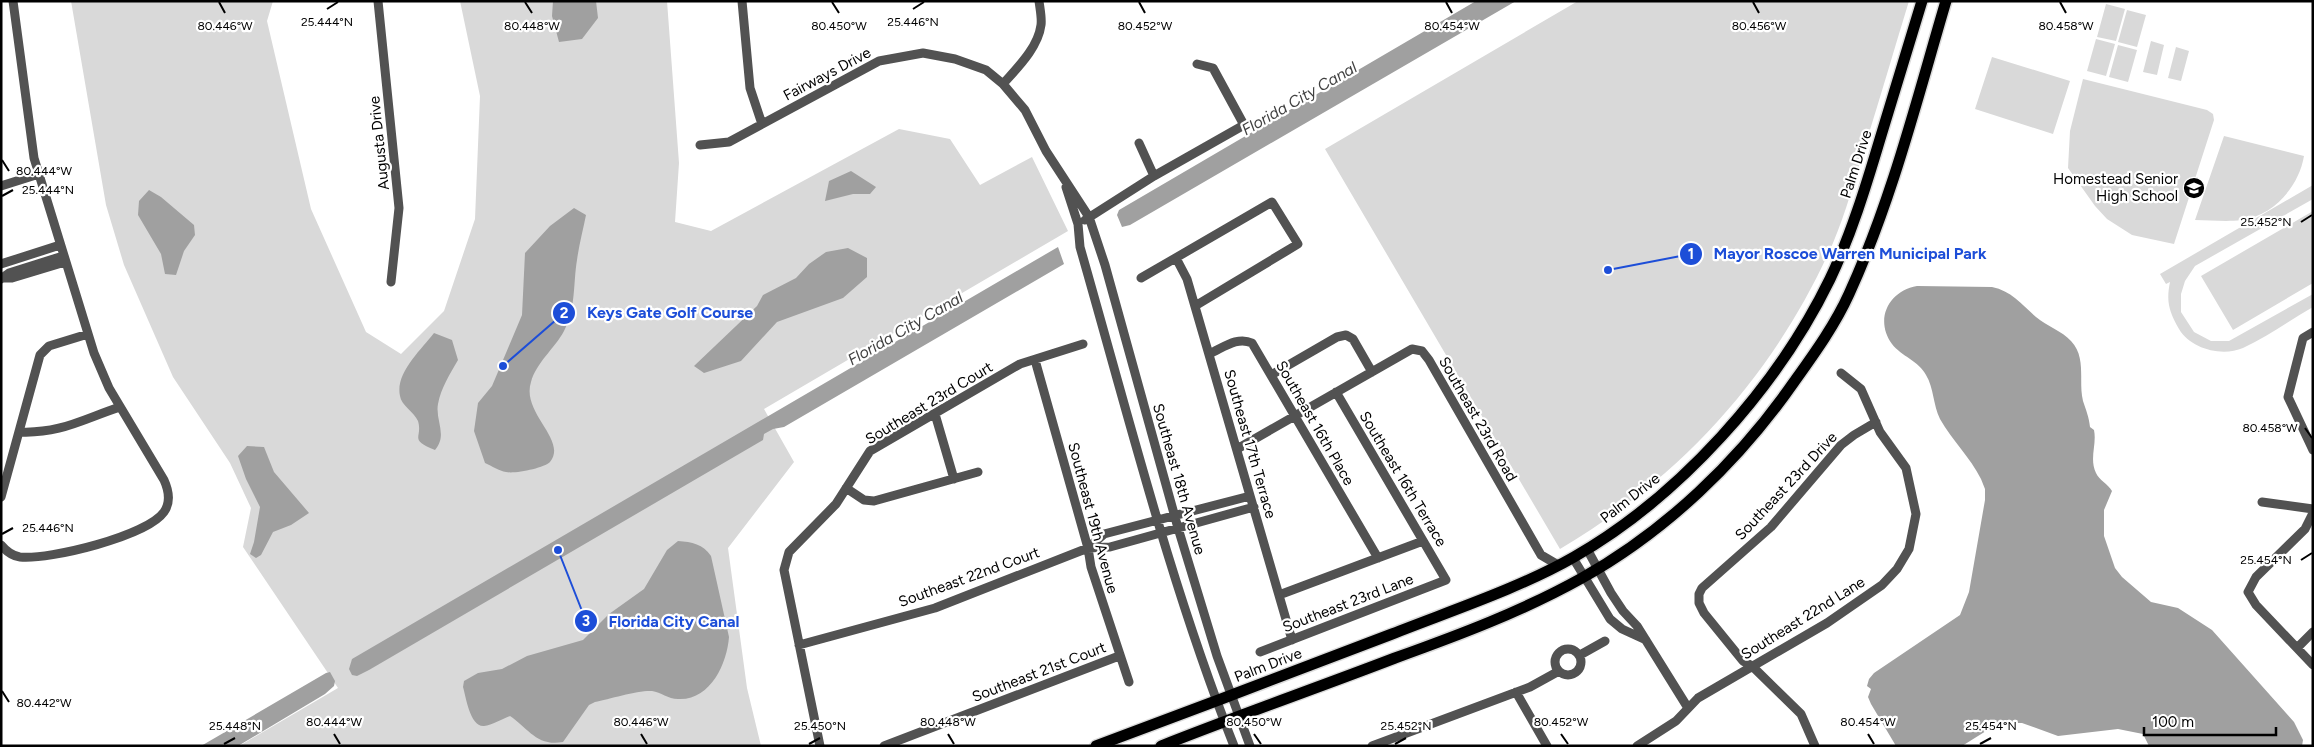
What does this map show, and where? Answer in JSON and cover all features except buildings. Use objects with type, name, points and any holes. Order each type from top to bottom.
[{"type":"main road","name":"Palm Drive","points":[[1096,746],[1443,614],[1541,573],[1573,558],[1587,549],[1625,523],[1664,491],[1729,429],[1798,337],[1830,278],[1863,197],[1922,1]]},
{"type":"main road","points":[[1161,746],[1454,637],[1512,612],[1584,577],[1633,544],[1692,500],[1749,442],[1776,408],[1817,350],[1849,296],[1886,202],[1946,1]]},
{"type":"street","points":[[1,545],[10,553],[19,557],[74,550],[118,537],[151,523],[160,516],[169,499],[167,486],[100,371],[64,259],[33,150],[13,1]]},
{"type":"street","name":"Augusta Drive","points":[[378,1],[399,208],[391,282]]},
{"type":"street","points":[[742,1],[750,88],[762,124]]},
{"type":"street","points":[[1003,84],[1023,61],[1034,43],[1041,25],[1039,1]]},
{"type":"street","name":"Fairways Drive","points":[[700,145],[729,142],[878,61],[923,53],[955,59],[986,70],[1003,84],[1025,110],[1046,151],[1089,217]]},
{"type":"street","points":[[1078,224],[1154,176],[1244,125],[1213,68],[1196,64]]},
{"type":"street","points":[[1139,143],[1154,176]]},
{"type":"street","points":[[1,186],[39,174]]},
{"type":"street","name":"Fairways Drive","points":[[1063,177],[1078,224]]},
{"type":"street","points":[[1141,278],[1272,202],[1298,244],[1195,306]]},
{"type":"street","name":"Southeast 18th Avenue","points":[[1089,217],[1105,264],[1174,515],[1230,695],[1250,746]]},
{"type":"street","name":"Southeast 18th Avenue","points":[[1078,224],[1080,247],[1183,605],[1234,746]]},
{"type":"street","points":[[1,264],[60,246]]},
{"type":"street","name":"Southeast 17th Terrace","points":[[1176,258],[1187,279],[1292,640]]},
{"type":"street","points":[[2,279],[12,278],[64,259]]},
{"type":"street","points":[[2313,332],[2303,338],[2288,397],[2313,450]]},
{"type":"street","points":[[1,497],[41,353],[52,344],[88,334]]},
{"type":"street","points":[[1271,375],[1337,337],[1346,335],[1353,339],[1372,372]]},
{"type":"street","name":"Southeast 16th Place","points":[[1209,354],[1238,340],[1252,343],[1378,558]]},
{"type":"street","name":"Southeast 23rd Court","points":[[799,645],[784,570],[789,552],[836,504],[870,451],[1020,364],[1083,344]]},
{"type":"street","name":"Southeast 23rd Road","points":[[1237,449],[1412,349],[1422,351],[1429,360],[1541,555],[1558,565]]},
{"type":"street","name":"Southeast 19th Avenue","points":[[1035,360],[1088,548],[1091,567],[1129,682]]},
{"type":"street","name":"Southeast 22nd Lane","points":[[1637,746],[1676,721],[1698,698],[1827,623],[1882,585],[1897,569],[1908,549],[1916,514],[1906,468],[1880,432],[1861,390],[1841,373]]},
{"type":"street","name":"Southeast 16th Terrace","points":[[1336,392],[1446,580]]},
{"type":"street","points":[[19,432],[41,433],[59,429],[120,407]]},
{"type":"street","points":[[935,414],[954,479]]},
{"type":"street","name":"Southeast 23rd Drive","points":[[1752,666],[1742,661],[1704,613],[1699,603],[1699,594],[1702,588],[1771,526],[1841,445],[1876,422]]},
{"type":"street","points":[[846,488],[864,500],[874,501],[978,472]]},
{"type":"street","name":"Southeast 22nd Court","points":[[1088,548],[1104,534],[1250,496]]},
{"type":"street","points":[[2262,502],[2313,509]]},
{"type":"street","name":"Southeast 22nd Court","points":[[799,645],[936,608],[1088,548],[1110,547],[1254,507]]},
{"type":"street","points":[[2313,513],[2305,529],[2256,577],[2248,592],[2256,605],[2313,665]]},
{"type":"street","points":[[1279,594],[1423,541]]},
{"type":"street","points":[[1587,549],[1623,611],[1647,640],[1688,708]]},
{"type":"street","name":"Southeast 23rd Road","points":[[1541,555],[1541,573]]},
{"type":"street","points":[[1573,558],[1610,619],[1622,629],[1647,640]]},
{"type":"street","name":"Southeast 23rd Lane","points":[[1260,652],[1446,580]]},
{"type":"street","points":[[2297,648],[2313,632]]},
{"type":"street","points":[[1580,656],[1604,641]]},
{"type":"street","points":[[799,645],[820,746]]},
{"type":"street","points":[[1573,649],[1580,656],[1581,664],[1574,673],[1566,675],[1559,671],[1555,663],[1560,651],[1573,649]]},
{"type":"street","name":"Southeast 21st Court","points":[[884,746],[1119,656]]},
{"type":"street","points":[[1752,666],[1801,714],[1815,746]]},
{"type":"street","points":[[1372,746],[1516,692],[1551,677],[1559,671]]},
{"type":"street","points":[[1516,692],[1547,746]]},
{"type":"shaded area","points":[[71,1],[273,1],[267,21],[311,209],[366,332],[401,354],[444,311],[475,219],[480,96],[460,1],[667,1],[679,163],[675,222],[711,231],[899,129],[950,139],[980,185],[1032,157],[1068,231],[764,409],[794,462],[728,548],[747,688],[761,746],[239,746],[338,688],[243,547],[251,508],[230,463],[173,377],[124,265],[106,205]]},
{"type":"shaded area","points":[[553,1],[596,1],[598,18],[582,39],[559,42],[552,16]]},
{"type":"shaded area","name":"Florida City Canal","points":[[1476,1],[1516,1],[1130,225],[1122,227],[1117,215],[1119,210]]},
{"type":"shaded area","points":[[1578,1],[1909,1],[1838,231],[1810,291],[1783,336],[1754,378],[1721,418],[1685,455],[1646,489],[1605,520],[1560,549],[1325,149]]},
{"type":"shaded area","points":[[2106,4],[2125,9],[2116,41],[2097,37]]},
{"type":"shaded area","points":[[2127,10],[2146,15],[2137,47],[2118,42]]},
{"type":"shaded area","points":[[2096,39],[2115,44],[2106,76],[2087,71]]},
{"type":"shaded area","points":[[2151,41],[2164,45],[2157,75],[2143,72]]},
{"type":"shaded area","points":[[2118,45],[2137,50],[2128,82],[2109,77]]},
{"type":"shaded area","points":[[2176,47],[2189,51],[2181,81],[2168,78]]},
{"type":"shaded area","points":[[1992,57],[2070,81],[2053,134],[1975,109]]},
{"type":"shaded area","points":[[2083,79],[2207,110],[2213,114],[2214,120],[2174,244],[2132,235],[2107,219],[2095,206],[2068,168],[2070,131]]},
{"type":"shaded area","points":[[2224,136],[2304,156],[2301,167],[2297,178],[2283,198],[2264,213],[2241,220],[2195,220]]},
{"type":"shaded area","points":[[851,171],[876,187],[870,194],[853,194],[825,201],[829,181]]},
{"type":"shaded area","points":[[2313,185],[2313,199],[2195,266],[2185,281],[2181,294],[2181,312],[2194,332],[2211,341],[2229,341],[2313,294],[2313,307],[2261,339],[2235,351],[2217,351],[2191,342],[2184,336],[2173,317],[2168,301],[2170,282],[2166,284],[2160,274]]},
{"type":"shaded area","points":[[149,190],[161,197],[194,225],[195,235],[184,251],[176,275],[165,274],[161,254],[138,215],[139,201]]},
{"type":"shaded area","points":[[574,208],[586,215],[578,254],[571,314],[564,331],[533,375],[530,393],[532,404],[553,445],[554,454],[550,462],[536,468],[510,472],[498,470],[485,463],[474,431],[478,403],[492,386],[522,315],[525,253],[550,226]]},
{"type":"shaded area","points":[[2313,211],[2313,283],[2233,330],[2201,276]]},
{"type":"shaded area","name":"Florida City Canal","points":[[1058,247],[1064,264],[784,427],[773,429],[764,434],[763,440],[369,670],[357,676],[352,675],[349,669],[352,659]]},
{"type":"shaded area","points":[[848,248],[867,258],[867,277],[843,298],[777,322],[741,361],[704,373],[694,366],[757,306],[763,295],[796,278],[809,264],[826,252]]},
{"type":"shaded area","points":[[1917,286],[1992,287],[1999,289],[2011,295],[2036,317],[2071,341],[2076,348],[2081,362],[2083,401],[2090,427],[2094,430],[2094,467],[2097,475],[2112,491],[2104,510],[2104,536],[2115,568],[2122,577],[2151,602],[2178,608],[2212,630],[2294,722],[2303,740],[2302,746],[2149,746],[2143,734],[2118,729],[2058,736],[2022,723],[2012,723],[1986,731],[1962,746],[1896,746],[1868,697],[1871,689],[1867,686],[1869,679],[1874,673],[1960,615],[1969,592],[1985,500],[1985,489],[1977,471],[1940,419],[1931,385],[1926,375],[1919,366],[1892,344],[1887,335],[1884,325],[1887,308],[1899,294]]},
{"type":"shaded area","points":[[434,333],[452,340],[458,360],[439,398],[438,410],[441,439],[435,450],[419,440],[418,421],[401,399],[399,387],[410,362]]},
{"type":"shaded area","points":[[247,446],[264,447],[274,472],[309,513],[291,525],[273,532],[261,555],[256,558],[250,554],[260,507],[246,479],[238,456]]},
{"type":"shaded area","points":[[678,541],[697,544],[711,556],[729,637],[725,658],[715,679],[708,687],[699,694],[689,698],[674,699],[652,691],[646,691],[595,702],[589,705],[563,742],[546,742],[510,716],[484,726],[475,722],[467,704],[463,687],[464,681],[478,673],[502,669],[527,656],[583,640],[609,614],[644,589],[667,550]]},
{"type":"shaded area","points":[[330,672],[335,681],[334,686],[325,694],[238,746],[201,746],[326,673]]},
{"type":"place","name":"Homestead Senior High School","points":[[2194,188]]},
{"type":"place","name":"Mayor Roscoe Warren Municipal Park","points":[[1608,270]]},
{"type":"place","name":"Keys Gate Golf Course","points":[[503,366]]},
{"type":"place","name":"Florida City Canal","points":[[558,550]]}]
